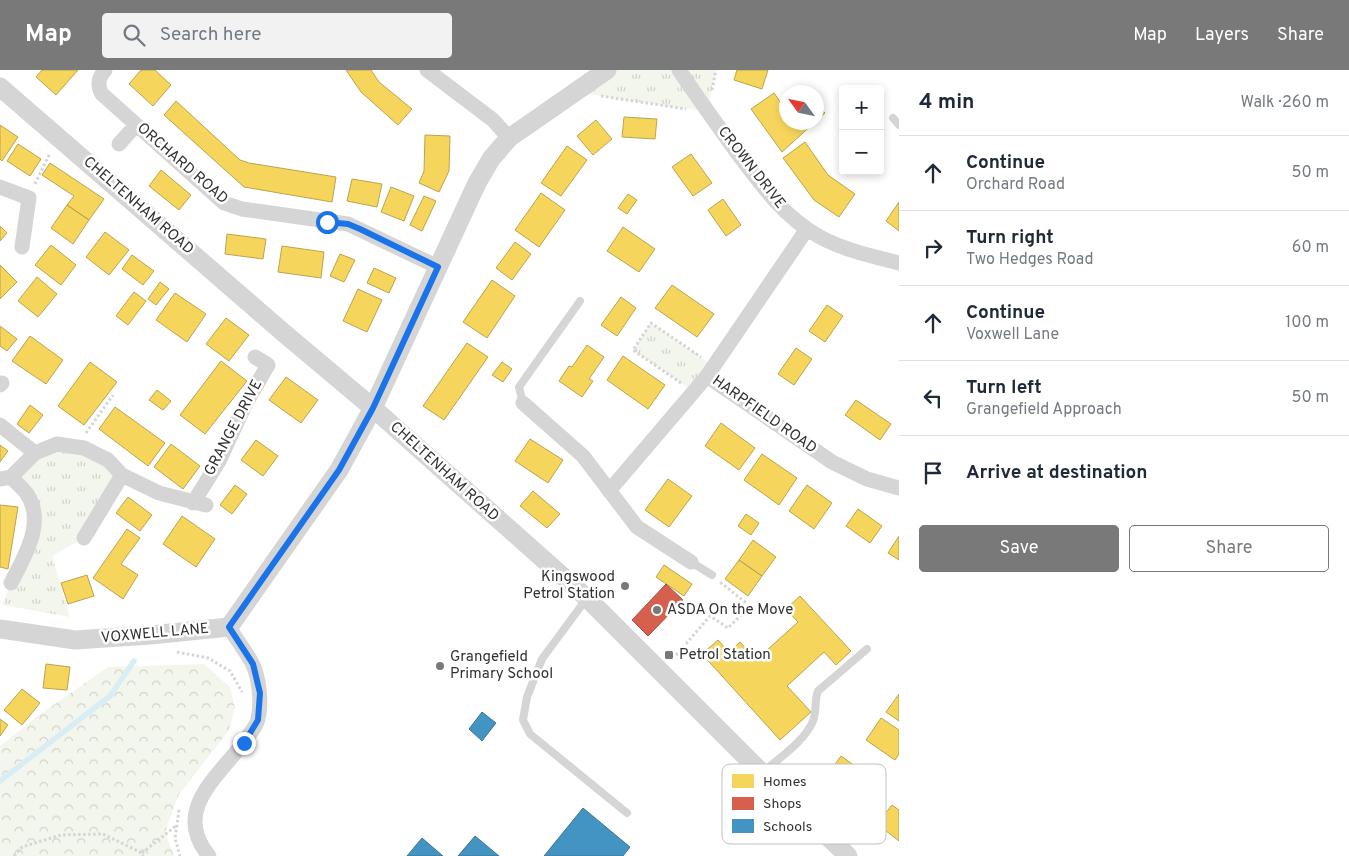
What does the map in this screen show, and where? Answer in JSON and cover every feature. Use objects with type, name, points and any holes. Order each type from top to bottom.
[{"type":"street","name":"ORCHARD ROAD","points":[[105,70],[99,79],[102,94],[224,203],[242,209],[348,224],[438,267]]},
{"type":"street","points":[[427,70],[493,120],[509,138]]},
{"type":"street","name":"VOXWELL LANE","points":[[0,629],[75,640],[229,627],[339,470],[373,408],[483,171],[495,153],[509,138],[607,70]]},
{"type":"street","name":"CROWN DRIVE","points":[[679,70],[707,112],[766,192],[792,218],[807,229],[836,244],[899,263]]},
{"type":"street","name":"CHELTENHAM ROAD","points":[[0,87],[373,408],[586,598],[753,764]]},
{"type":"street","points":[[119,144],[136,125]]},
{"type":"street","points":[[0,187],[29,198],[22,247]]},
{"type":"street","name":"HARPFIELD ROAD","points":[[807,229],[710,371],[832,462],[868,479],[899,488]]},
{"type":"street","name":"GRANGE DRIVE","points":[[11,583],[27,550],[34,530],[34,511],[27,494],[5,478],[35,454],[57,444],[84,448],[108,460],[122,475],[159,493],[200,504],[246,403],[268,366],[255,357]]},
{"type":"street","points":[[609,491],[710,371]]},
{"type":"street","points":[[523,403],[583,456],[637,527],[691,562]]},
{"type":"street","points":[[0,425],[35,454]]},
{"type":"street","points":[[84,538],[122,475]]},
{"type":"street","points":[[209,856],[202,848],[195,830],[195,812],[202,794],[244,743],[258,720],[260,693],[253,664],[229,627]]},
{"type":"street","name":"CHELTENHAM ROAD","points":[[836,844],[848,856]]},
{"type":"lane","points":[[893,118],[899,125]]},
{"type":"lane","points":[[523,403],[519,387],[580,300]]},
{"type":"lane","points":[[691,562],[712,576]]},
{"type":"lane","points":[[586,598],[542,659],[527,697],[523,720],[530,734],[627,813]]},
{"type":"lane","points":[[772,764],[808,732],[814,719],[815,699],[818,691],[867,649]]},
{"type":"path","points":[[576,92],[707,112],[716,70]]},
{"type":"path","points":[[29,198],[38,176],[59,137]]},
{"type":"path","points":[[693,392],[633,350],[651,323],[710,371]]},
{"type":"path","points":[[76,447],[113,395]]},
{"type":"path","points":[[662,673],[710,616],[728,628],[750,606],[712,576]]},
{"type":"path","points":[[175,652],[208,658],[230,671],[244,696]]},
{"type":"path","points":[[180,808],[177,814],[175,838],[180,856]]},
{"type":"path","points":[[14,856],[22,847],[60,835],[103,834],[143,854],[195,812]]},
{"type":"green space","points":[[608,70],[716,70],[707,112],[575,92]]},
{"type":"green space","points":[[651,323],[713,366],[693,391],[633,350]]},
{"type":"green space","points":[[84,448],[122,475],[84,538],[52,556],[70,617],[3,605],[34,511],[11,477],[35,453]]},
{"type":"green space","points":[[204,664],[230,687],[235,708],[229,730],[178,796],[165,832],[174,856],[0,856],[0,746],[39,715],[108,667]]},
{"type":"building: Homes","points":[[42,70],[78,70],[56,95],[36,77]]},
{"type":"building: Homes","points":[[141,70],[155,70],[171,85],[153,106],[129,84]]},
{"type":"building: Homes","points":[[346,70],[371,70],[379,82],[412,109],[398,125],[361,92]]},
{"type":"building: Homes","points":[[737,70],[768,70],[762,89],[734,80]]},
{"type":"building: Homes","points":[[774,93],[779,100],[779,130],[806,130],[782,152],[751,109]]},
{"type":"building: Homes","points":[[176,101],[240,160],[336,177],[332,202],[244,187],[164,115]]},
{"type":"building: Homes","points":[[624,117],[657,119],[655,139],[622,137]]},
{"type":"building: Homes","points":[[596,120],[612,139],[593,155],[577,136]]},
{"type":"building: Homes","points":[[0,125],[18,137],[2,161],[0,159]]},
{"type":"building: Homes","points":[[425,135],[450,136],[449,171],[439,192],[419,183],[424,171]]},
{"type":"building: Homes","points":[[805,142],[828,175],[855,194],[839,217],[814,200],[783,158]]},
{"type":"building: Homes","points":[[18,144],[41,159],[30,176],[7,161]]},
{"type":"building: Homes","points":[[567,146],[587,160],[561,196],[541,183]]},
{"type":"building: Homes","points":[[691,154],[712,183],[693,196],[672,167]]},
{"type":"building: Homes","points":[[50,163],[104,199],[89,220],[67,205],[74,196],[42,175]]},
{"type":"building: Homes","points":[[161,170],[191,195],[179,210],[149,186]]},
{"type":"building: Homes","points":[[352,179],[382,184],[377,207],[347,201]]},
{"type":"building: Homes","points":[[391,187],[414,196],[404,221],[381,212]]},
{"type":"building: Homes","points":[[541,193],[565,210],[539,247],[515,230]]},
{"type":"building: Homes","points":[[628,194],[637,200],[627,214],[618,208]]},
{"type":"building: Homes","points":[[424,196],[436,201],[422,231],[410,225]]},
{"type":"building: Homes","points":[[723,199],[741,225],[726,236],[708,210]]},
{"type":"building: Homes","points":[[899,202],[899,231],[886,221]]},
{"type":"building: Homes","points":[[67,205],[89,220],[73,244],[51,228]]},
{"type":"building: Homes","points":[[0,226],[7,233],[0,241]]},
{"type":"building: Homes","points":[[623,227],[655,249],[639,272],[607,251]]},
{"type":"building: Homes","points":[[105,232],[129,250],[109,275],[86,257]]},
{"type":"building: Homes","points":[[227,234],[266,239],[263,259],[225,254]]},
{"type":"building: Homes","points":[[515,242],[531,254],[512,280],[496,268]]},
{"type":"building: Homes","points":[[51,245],[76,265],[61,285],[35,265]]},
{"type":"building: Homes","points":[[282,246],[324,252],[321,278],[278,272]]},
{"type":"building: Homes","points":[[340,254],[355,260],[344,282],[330,276]]},
{"type":"building: Homes","points":[[132,255],[154,271],[143,285],[122,269]]},
{"type":"building: Homes","points":[[0,265],[17,282],[0,299]]},
{"type":"building: Homes","points":[[374,268],[396,278],[389,293],[367,283]]},
{"type":"building: Homes","points":[[37,277],[57,294],[38,317],[18,301]]},
{"type":"building: Homes","points":[[492,280],[515,296],[487,338],[463,322]]},
{"type":"building: Homes","points":[[160,282],[169,289],[156,305],[148,299]]},
{"type":"building: Homes","points":[[672,285],[714,314],[697,337],[655,308]]},
{"type":"building: Homes","points":[[358,289],[382,300],[367,332],[343,321]]},
{"type":"building: Homes","points":[[134,292],[146,301],[128,325],[116,316]]},
{"type":"building: Homes","points":[[175,293],[206,314],[187,342],[156,320]]},
{"type":"building: Homes","points":[[621,297],[636,308],[617,336],[601,325]]},
{"type":"building: Homes","points":[[827,305],[843,316],[825,342],[809,331]]},
{"type":"building: Homes","points":[[226,318],[249,335],[229,361],[206,344]]},
{"type":"building: Homes","points":[[0,326],[17,339],[7,351],[0,346]]},
{"type":"building: Homes","points":[[30,336],[63,360],[46,384],[12,361]]},
{"type":"building: Homes","points":[[467,343],[488,357],[444,420],[423,406]]},
{"type":"building: Homes","points":[[587,345],[604,357],[589,379],[593,381],[582,397],[559,381],[569,366],[572,367]]},
{"type":"building: Homes","points":[[796,348],[812,359],[794,385],[778,374]]},
{"type":"building: Homes","points":[[623,356],[665,385],[648,409],[607,380]]},
{"type":"building: Homes","points":[[221,361],[247,381],[205,434],[180,415]]},
{"type":"building: Homes","points":[[90,362],[117,382],[84,425],[58,406]]},
{"type":"building: Homes","points":[[502,362],[512,369],[503,382],[492,375]]},
{"type":"building: Homes","points":[[286,377],[318,400],[301,423],[269,400]]},
{"type":"building: Homes","points":[[157,390],[171,401],[163,410],[149,400]]},
{"type":"building: Homes","points":[[856,400],[891,424],[880,440],[845,415]]},
{"type":"building: Homes","points":[[30,405],[43,415],[29,433],[17,424]]},
{"type":"building: Homes","points":[[115,407],[165,443],[148,466],[99,429]]},
{"type":"building: Homes","points":[[721,423],[755,448],[739,470],[705,446]]},
{"type":"building: Homes","points":[[530,439],[563,460],[548,483],[515,461]]},
{"type":"building: Homes","points":[[256,440],[278,456],[263,476],[241,460]]},
{"type":"building: Homes","points":[[171,444],[200,466],[183,489],[154,467]]},
{"type":"building: Homes","points":[[0,445],[8,451],[0,462]]},
{"type":"building: Homes","points":[[762,454],[797,478],[779,505],[744,480]]},
{"type":"building: Homes","points":[[668,479],[692,496],[669,527],[645,510]]},
{"type":"building: Homes","points":[[235,485],[247,494],[232,514],[220,505]]},
{"type":"building: Homes","points":[[807,485],[832,503],[814,529],[789,511]]},
{"type":"building: Homes","points":[[533,491],[560,514],[547,528],[520,506]]},
{"type":"building: Homes","points":[[128,497],[152,515],[140,531],[116,513]]},
{"type":"building: Homes","points":[[0,505],[18,507],[8,569],[0,567]]},
{"type":"building: Homes","points":[[858,509],[882,526],[870,543],[846,526]]},
{"type":"building: Homes","points":[[746,514],[759,523],[751,535],[738,526]]},
{"type":"building: Homes","points":[[182,516],[215,539],[196,567],[163,544]]},
{"type":"building: Homes","points":[[127,529],[140,538],[121,564],[138,575],[123,599],[93,578]]},
{"type":"building: Homes","points":[[899,536],[899,560],[888,553]]},
{"type":"building: Homes","points":[[753,540],[776,557],[762,576],[739,560]]},
{"type":"building: Homes","points":[[739,560],[762,576],[748,596],[725,579]]},
{"type":"building: Homes","points":[[664,565],[692,584],[684,596],[656,577]]},
{"type":"building: Homes","points":[[87,575],[94,596],[68,604],[61,583]]},
{"type":"building: Homes","points":[[800,596],[851,651],[836,665],[824,652],[787,686],[811,712],[780,740],[702,654],[718,640],[729,652],[740,642],[756,660],[798,622],[786,609]]},
{"type":"building: Homes","points":[[46,664],[70,667],[67,690],[43,688]]},
{"type":"building: Homes","points":[[22,689],[40,703],[22,725],[4,710]]},
{"type":"building: Homes","points":[[899,694],[899,721],[886,712]]},
{"type":"building: Homes","points":[[881,718],[899,730],[899,754],[895,760],[866,740]]},
{"type":"building: Homes","points":[[0,719],[8,725],[0,736]]},
{"type":"building: Homes","points":[[841,756],[852,764],[835,764]]},
{"type":"building: Homes","points":[[892,805],[899,810],[899,841],[886,831],[886,813]]},
{"type":"building: Shops","name":"ASDA On the Move","points":[[666,584],[683,600],[648,636],[632,620]]},
{"type":"building: Schools","points":[[482,712],[496,723],[482,741],[469,729]]},
{"type":"building: Schools","points":[[583,808],[630,847],[623,856],[544,856]]},
{"type":"building: Schools","points":[[475,836],[499,856],[458,856]]},
{"type":"building: Schools","points":[[422,838],[443,856],[407,856]]},
{"type":"waterway","points":[[0,781],[110,696],[134,661]]},
{"type":"place","name":"Kingswood Petrol Station","points":[[625,586]]},
{"type":"place","name":"ASDA On the Move","points":[[657,610]]},
{"type":"place","name":"Petrol Station","points":[[669,655]]},
{"type":"place","name":"Grangefield Primary School","points":[[440,666]]},
{"type":"route","points":[[244,743],[258,720],[260,693],[253,664],[229,627],[339,470],[373,408],[438,267],[348,224],[327,222]]}]
